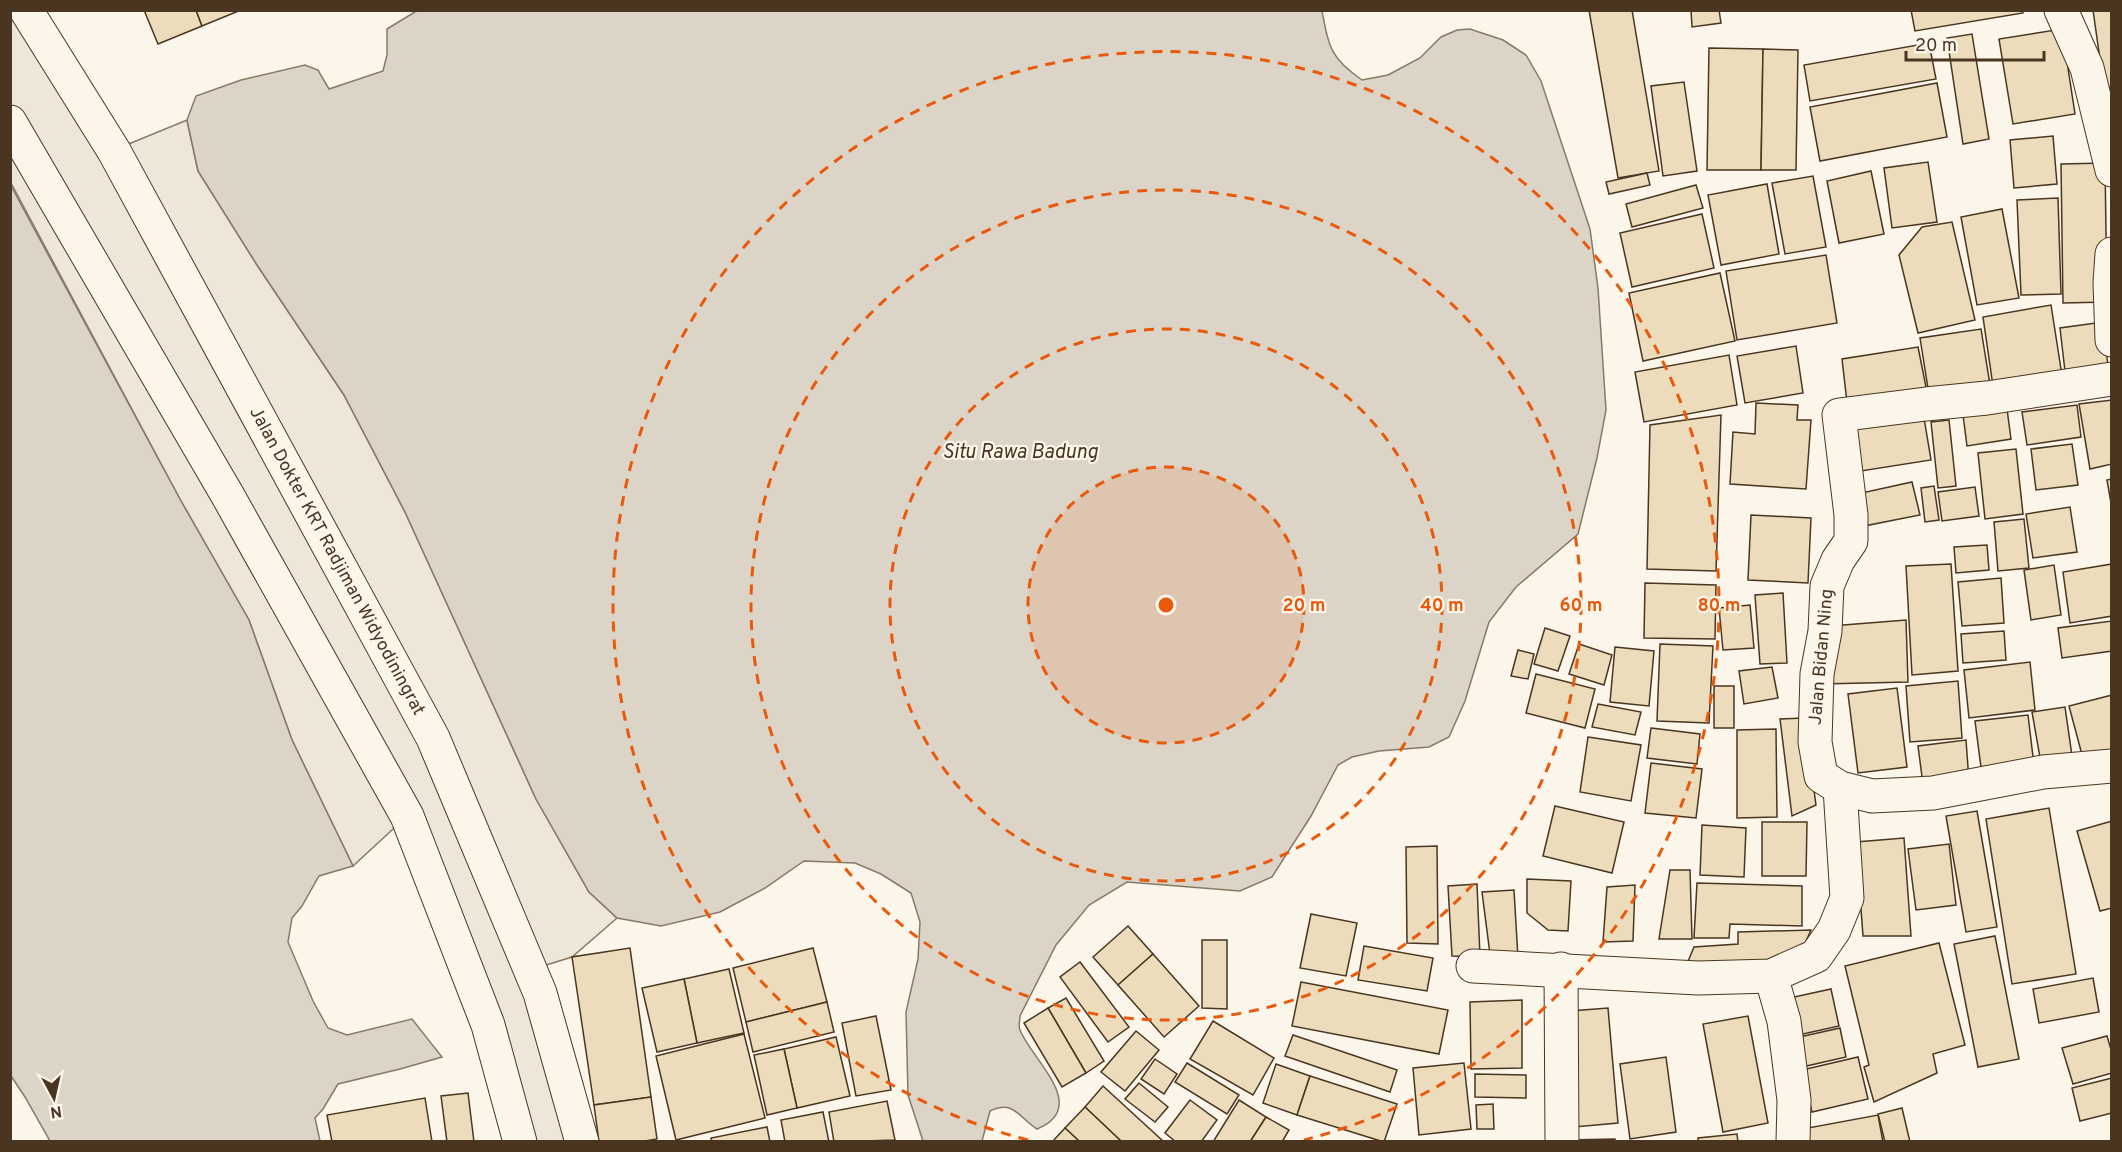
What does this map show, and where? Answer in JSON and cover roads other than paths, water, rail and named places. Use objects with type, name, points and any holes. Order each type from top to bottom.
[{"type":"main road","points":[[2061,10],[2087,68],[2112,170]]},
{"type":"main road","name":"Jalan Dokter KRT Radjiman Widyodiningrat","points":[[30,12],[114,150],[433,738],[540,993],[582,1142]]},
{"type":"main road","points":[[10,122],[228,496],[406,816],[488,1024],[520,1142]]},
{"type":"main road","points":[[2112,254],[2110,283],[2112,340]]},
{"type":"main road","name":"Jalan Bidan Ning","points":[[2112,379],[1987,398],[1839,415],[1851,515],[1851,542],[1838,560],[1827,586],[1825,631],[1817,674],[1815,742],[1821,776],[1840,788],[1872,796],[1933,793],[2043,772],[2112,766]]},
{"type":"main road","points":[[1473,966],[1698,978],[1771,976],[1816,956],[1834,930],[1847,898],[1840,788]]},
{"type":"main road","points":[[1561,969],[1562,1142]]},
{"type":"main road","points":[[1771,976],[1784,1021],[1794,1100],[1793,1142]]},
{"type":"water","name":"Situ Rawa Badung","points":[[418,10],[1322,11],[1329,43],[1337,58],[1362,80],[1388,75],[1420,58],[1441,37],[1457,30],[1470,29],[1503,40],[1526,55],[1541,81],[1590,229],[1598,288],[1606,410],[1578,534],[1516,587],[1489,622],[1465,701],[1449,737],[1429,747],[1379,751],[1352,757],[1338,765],[1311,816],[1272,877],[1240,891],[1127,882],[1089,905],[1056,945],[1020,1016],[1020,1030],[1053,1082],[1058,1096],[1059,1108],[1052,1120],[1037,1129],[1016,1111],[1005,1107],[990,1111],[982,1141],[923,1141],[908,1095],[906,1012],[918,959],[920,922],[911,893],[881,874],[855,863],[804,861],[765,888],[720,912],[661,926],[617,918],[589,892],[536,799],[405,512],[344,395],[257,265],[198,171],[187,120],[196,96],[241,80],[305,65],[318,70],[329,89],[383,71],[387,55],[387,29]]},
{"type":"water","points":[[10,184],[181,501],[249,620],[292,740],[353,866],[319,876],[302,906],[292,918],[288,942],[313,1001],[328,1028],[347,1035],[412,1019],[442,1057],[338,1084],[315,1118],[320,1141],[50,1141],[11,1076]]}]
